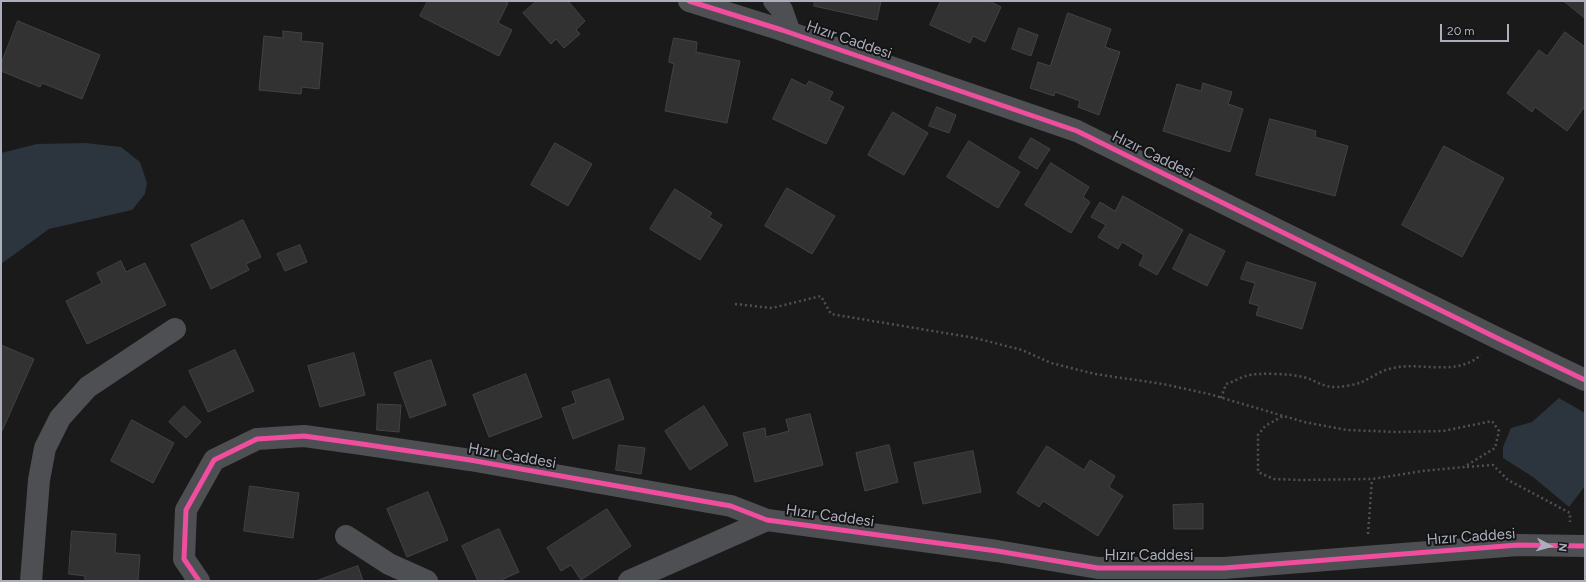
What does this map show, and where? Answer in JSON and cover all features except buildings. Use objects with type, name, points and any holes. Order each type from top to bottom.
[{"type":"street","name":"Hızır Caddesi","points":[[689,1],[790,33],[1077,131],[1585,380]]},
{"type":"street","points":[[774,1],[782,10],[790,33]]},
{"type":"street","points":[[31,581],[39,480],[45,448],[60,418],[88,387],[175,329]]},
{"type":"street","name":"Hızır Caddesi","points":[[199,581],[184,558],[186,510],[214,460],[257,438],[304,436],[470,460],[731,506],[767,520],[997,551],[1098,568],[1224,568],[1518,545],[1585,546]]},
{"type":"street","points":[[629,581],[767,520]]},
{"type":"street","points":[[346,536],[389,564],[426,581]]},
{"type":"path","points":[[735,304],[772,308],[821,296],[831,314],[975,338],[1022,350],[1051,363],[1095,374],[1163,384],[1222,398],[1304,422],[1347,430],[1398,432],[1443,431],[1492,421],[1499,431],[1494,448],[1464,467]]},
{"type":"path","points":[[1222,398],[1226,384],[1247,375],[1282,374],[1305,377],[1320,384],[1337,387],[1360,383],[1389,369],[1409,367],[1459,367],[1477,359],[1499,339]]},
{"type":"path","points":[[1283,416],[1265,426],[1258,436],[1258,472],[1274,479],[1372,479],[1423,471],[1493,465],[1508,480],[1570,513],[1570,522]]},
{"type":"path","points":[[1368,534],[1372,479]]},
{"type":"shaded area","points":[[86,143],[121,147],[140,162],[147,183],[145,194],[132,210],[49,229],[1,264],[1,153],[37,144]]},
{"type":"shaded area","points":[[1559,398],[1585,413],[1585,486],[1569,507],[1533,477],[1503,458],[1503,447],[1511,428],[1532,422]]},
{"type":"cycle path","points":[[689,1],[782,30],[1077,131],[1585,380]]},
{"type":"cycle path","points":[[199,581],[184,559],[186,510],[214,460],[257,439],[304,436],[470,460],[731,506],[767,520],[997,551],[1098,568],[1224,568],[1518,545],[1585,546]]}]
